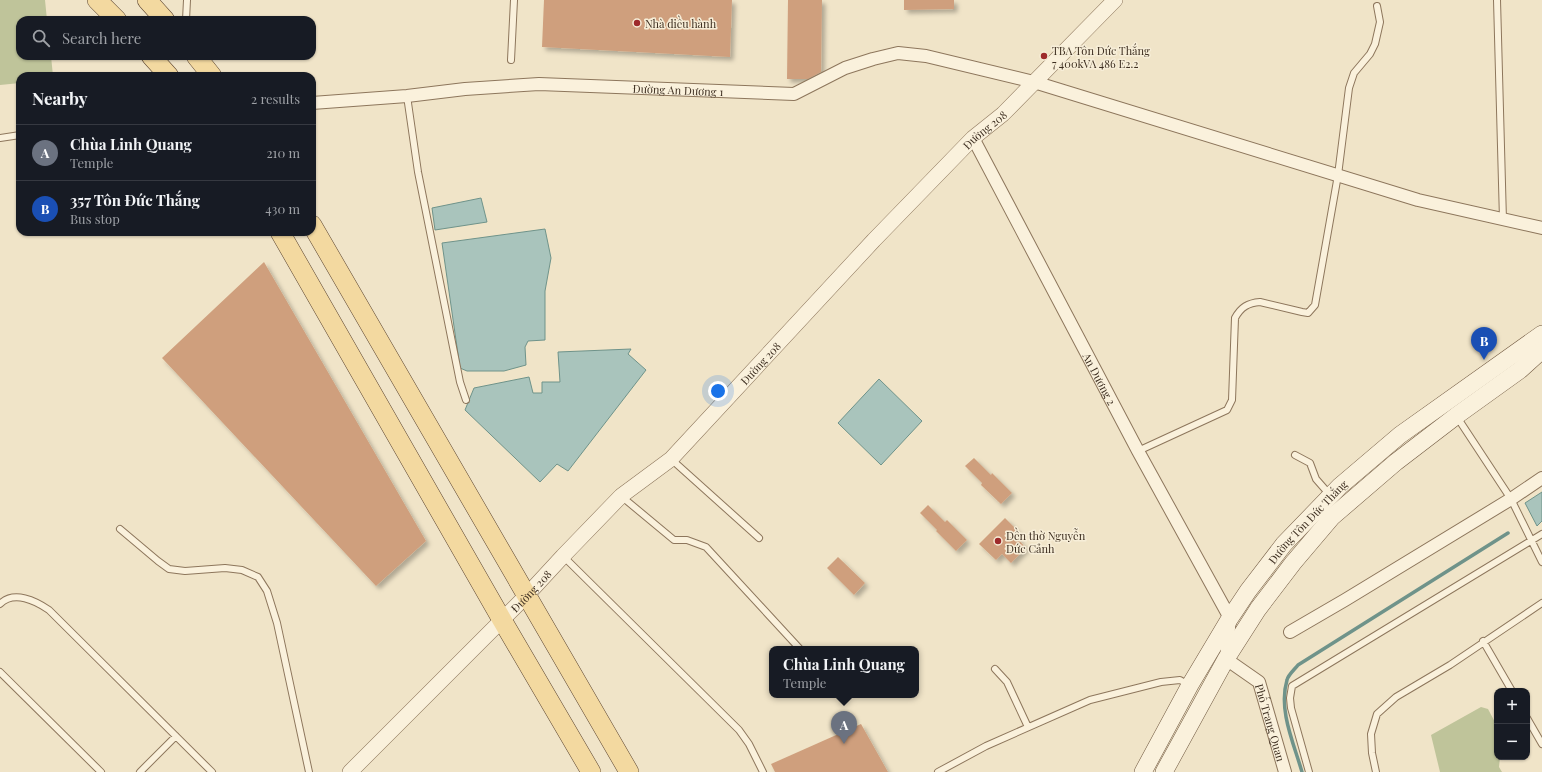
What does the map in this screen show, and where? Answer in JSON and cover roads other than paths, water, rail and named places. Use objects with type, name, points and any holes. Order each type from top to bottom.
[{"type":"main road","points":[[97,0],[113,16]]},
{"type":"main road","points":[[147,0],[161,16]]},
{"type":"main road","points":[[155,60],[165,72]]},
{"type":"main road","points":[[199,60],[209,72]]},
{"type":"main road","points":[[316,232],[629,772]]},
{"type":"main road","points":[[282,236],[502,620],[591,772]]},
{"type":"main road","name":"Đường Tôn Đức Thắng","points":[[1143,772],[1190,685],[1230,618],[1248,591],[1284,544],[1340,486],[1400,435],[1542,334]]},
{"type":"main road","name":"Đường Tôn Đức Thắng","points":[[1164,772],[1226,659],[1258,609],[1292,563],[1332,517],[1396,462],[1520,370],[1542,350]]},
{"type":"street","name":"Đường 208","points":[[350,772],[527,595],[621,496],[671,459],[874,240],[974,138],[1003,114],[1115,0]]},
{"type":"street","name":"Đường An Dương 1","points":[[316,103],[406,96],[465,89],[539,84],[794,94],[845,68],[872,59],[898,53],[926,56],[1034,82],[1418,200],[1542,228]]},
{"type":"street","name":"An Dương 2","points":[[974,138],[1138,451],[1230,618]]},
{"type":"street","points":[[1290,632],[1511,499],[1542,478]]},
{"type":"street","points":[[1226,659],[1230,618]]},
{"type":"street","name":"Phố Trang Quan","points":[[1226,659],[1259,682],[1285,772]]},
{"type":"lane","points":[[186,16],[187,0]]},
{"type":"lane","points":[[511,60],[513,0]]},
{"type":"lane","points":[[1497,0],[1503,220]]},
{"type":"lane","points":[[1138,451],[1228,410],[1232,400],[1235,318],[1244,306],[1260,302],[1302,312],[1308,312],[1314,308],[1338,175],[1349,88],[1354,73],[1370,54],[1375,44],[1380,22],[1377,6]]},
{"type":"lane","points":[[406,96],[418,172],[460,382],[466,400]]},
{"type":"lane","points":[[0,138],[16,136]]},
{"type":"lane","points":[[1456,416],[1511,499],[1542,562]]},
{"type":"lane","points":[[1295,455],[1310,463],[1316,479],[1331,496]]},
{"type":"lane","points":[[671,459],[759,538]]},
{"type":"lane","points":[[621,496],[674,540],[687,540],[706,547],[797,646]]},
{"type":"lane","points":[[120,529],[169,569],[185,571],[225,568],[242,570],[258,577],[267,591],[277,623],[309,772]]},
{"type":"lane","points":[[1309,772],[1291,708],[1290,698],[1292,686],[1542,534]]},
{"type":"lane","points":[[563,556],[739,730],[749,744],[763,772]]},
{"type":"lane","points":[[0,604],[3,601],[13,597],[24,597],[37,602],[49,610],[212,772]]},
{"type":"lane","points":[[1376,772],[1370,734],[1377,714],[1396,697],[1450,664],[1542,603]]},
{"type":"lane","points":[[1484,641],[1510,688]]},
{"type":"lane","points":[[995,668],[1007,682],[1028,727]]},
{"type":"lane","points":[[0,672],[101,772]]},
{"type":"lane","points":[[938,772],[986,746],[1090,700],[1161,682],[1180,680],[1190,685]]},
{"type":"lane","points":[[1530,723],[1542,744]]},
{"type":"lane","points":[[140,772],[176,736]]},
{"type":"water","points":[[481,198],[487,222],[435,230],[432,208]]},
{"type":"water","points":[[545,229],[551,258],[545,291],[545,340],[528,341],[525,347],[526,365],[504,371],[467,371],[460,368],[442,243]]},
{"type":"water","points":[[631,349],[628,354],[646,370],[568,471],[557,464],[540,482],[465,410],[474,388],[529,377],[533,393],[542,393],[542,382],[560,382],[558,352]]},
{"type":"water","points":[[879,379],[922,421],[881,465],[838,423]]},
{"type":"water","points":[[1542,492],[1542,521],[1537,526],[1525,503]]},
{"type":"waterway","points":[[1302,772],[1288,727],[1284,703],[1287,680],[1298,665],[1508,533]]},
{"type":"place","name":"Nhà điều hành","points":[[637,23]]},
{"type":"place","name":"TBA Tôn Đức Thắng 7 400kVA 486 E2.2","points":[[1044,56]]},
{"type":"place","name":"357 Tôn Đức Thắng","points":[[1484,360]]},
{"type":"place","name":"Đền thờ Nguyễn Đức Cảnh","points":[[998,541]]},
{"type":"place","name":"Chùa Linh Quang","points":[[844,744]]}]
